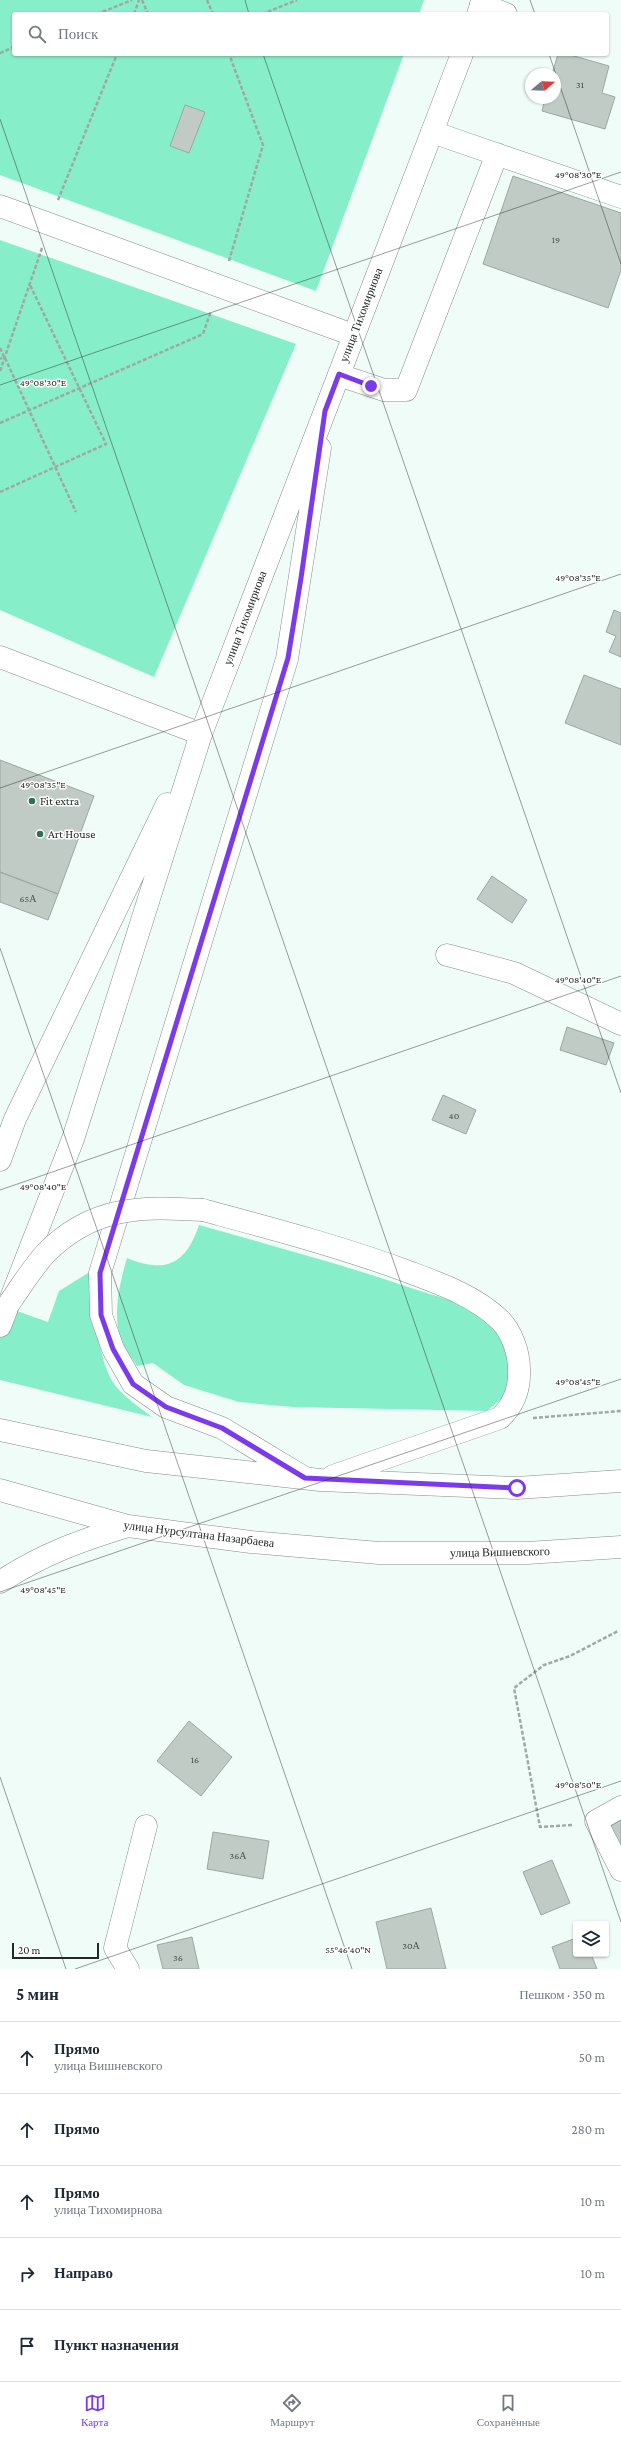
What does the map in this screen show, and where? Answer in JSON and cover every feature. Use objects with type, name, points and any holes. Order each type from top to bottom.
[{"type":"main road","points":[[481,6],[500,12]]},
{"type":"main road","name":"улица Тихомирнова","points":[[201,734],[461,56]]},
{"type":"main road","points":[[432,132],[621,197]]},
{"type":"main road","points":[[339,374],[384,390],[406,390],[496,154]]},
{"type":"main road","points":[[0,206],[353,335]]},
{"type":"main road","points":[[8,1305],[46,1254],[76,1228],[112,1213],[154,1206],[203,1210],[354,1252],[450,1288],[480,1304],[500,1321],[515,1344],[519,1363],[520,1382],[510,1409],[500,1418],[312,1479],[222,1428],[166,1407],[133,1384],[113,1349],[101,1315],[100,1273],[288,658],[325,411]]},
{"type":"main road","points":[[0,657],[201,734]]},
{"type":"main road","points":[[0,1160],[15,1119],[201,734]]},
{"type":"main road","points":[[0,1326],[73,1138],[201,734]]},
{"type":"main road","points":[[447,955],[514,973],[621,1024]]},
{"type":"main road","points":[[0,1430],[146,1461],[312,1479],[517,1488],[621,1481]]},
{"type":"main road","name":"улица Нурсултана Назарбаева","points":[[0,1490],[128,1526],[251,1542],[379,1552]]},
{"type":"main road","points":[[0,1582],[30,1562],[66,1545],[128,1526]]},
{"type":"main road","name":"улица Вишневского","points":[[379,1552],[527,1553],[621,1547]]},
{"type":"main road","points":[[621,1807],[596,1821],[621,1870]]},
{"type":"main road","points":[[128,1969],[115,1948],[146,1826]]},
{"type":"path","points":[[102,12],[132,0]]},
{"type":"path","points":[[135,12],[141,0]]},
{"type":"path","points":[[141,0],[147,12]]},
{"type":"path","points":[[207,0],[212,12]]},
{"type":"path","points":[[267,12],[297,0]]},
{"type":"path","points":[[0,53],[12,48]]},
{"type":"path","points":[[0,492],[106,444],[30,285]]},
{"type":"path","points":[[0,348],[76,512]]},
{"type":"path","points":[[0,359],[4,357]]},
{"type":"path","points":[[529,1419],[621,1411]]},
{"type":"path","points":[[566,1826],[540,1827],[514,1688],[544,1665],[570,1656],[618,1631]]},
{"type":"green space","points":[[0,0],[424,0],[420,12],[12,12],[12,56],[403,56],[316,291],[0,175]]},
{"type":"green space","points":[[0,240],[296,344],[154,677],[0,610]]},
{"type":"green space","points":[[199,1225],[358,1271],[452,1301],[472,1309],[489,1320],[496,1327],[507,1346],[511,1368],[511,1379],[508,1389],[503,1397],[487,1411],[292,1407],[239,1402],[184,1385],[153,1363],[137,1366],[121,1340],[117,1320],[118,1299],[127,1258],[153,1265],[163,1265],[173,1262],[181,1257],[188,1249]]},
{"type":"green space","points":[[96,1268],[98,1333],[105,1366],[112,1380],[121,1392],[152,1417],[0,1380],[0,1305],[48,1322],[59,1291]]},
{"type":"building","points":[[557,56],[574,56],[609,66],[602,93],[615,97],[605,129],[542,111],[544,104],[561,104],[561,68],[554,68]]},
{"type":"building","points":[[185,105],[205,112],[189,153],[170,146]]},
{"type":"building","points":[[513,176],[621,213],[621,270],[608,308],[483,264]]},
{"type":"building","points":[[614,610],[621,613],[621,657],[609,652],[616,636],[606,632]]},
{"type":"building","points":[[584,675],[621,689],[621,745],[565,723]]},
{"type":"building","name":"Art House","points":[[0,760],[94,796],[58,894],[0,872]]},
{"type":"building","points":[[0,872],[58,894],[48,920],[0,902]]},
{"type":"building","points":[[492,876],[527,900],[512,923],[477,899]]},
{"type":"building","points":[[567,1027],[614,1043],[606,1065],[560,1050]]},
{"type":"building","points":[[443,1095],[476,1110],[466,1134],[432,1120]]},
{"type":"building","points":[[189,1721],[232,1757],[201,1796],[157,1761]]},
{"type":"building","points":[[621,1820],[621,1860],[605,1829]]},
{"type":"building","points":[[213,1832],[269,1841],[263,1879],[207,1869]]},
{"type":"building","points":[[552,1860],[570,1903],[541,1915],[523,1872]]},
{"type":"building","points":[[431,1908],[446,1969],[387,1969],[376,1922]]},
{"type":"building","points":[[192,1937],[199,1969],[163,1969],[157,1945]]},
{"type":"building","points":[[573,1939],[573,1957],[592,1957],[597,1969],[560,1969],[552,1947]]},
{"type":"place","name":"Fit extra","points":[[32,801]]},
{"type":"place","name":"Art House","points":[[40,834]]},
{"type":"route","points":[[371,386],[339,374],[325,411],[288,658],[147,1125],[100,1273],[101,1315],[113,1349],[133,1384],[166,1407],[222,1428],[305,1478],[320,1480],[517,1488]]}]
